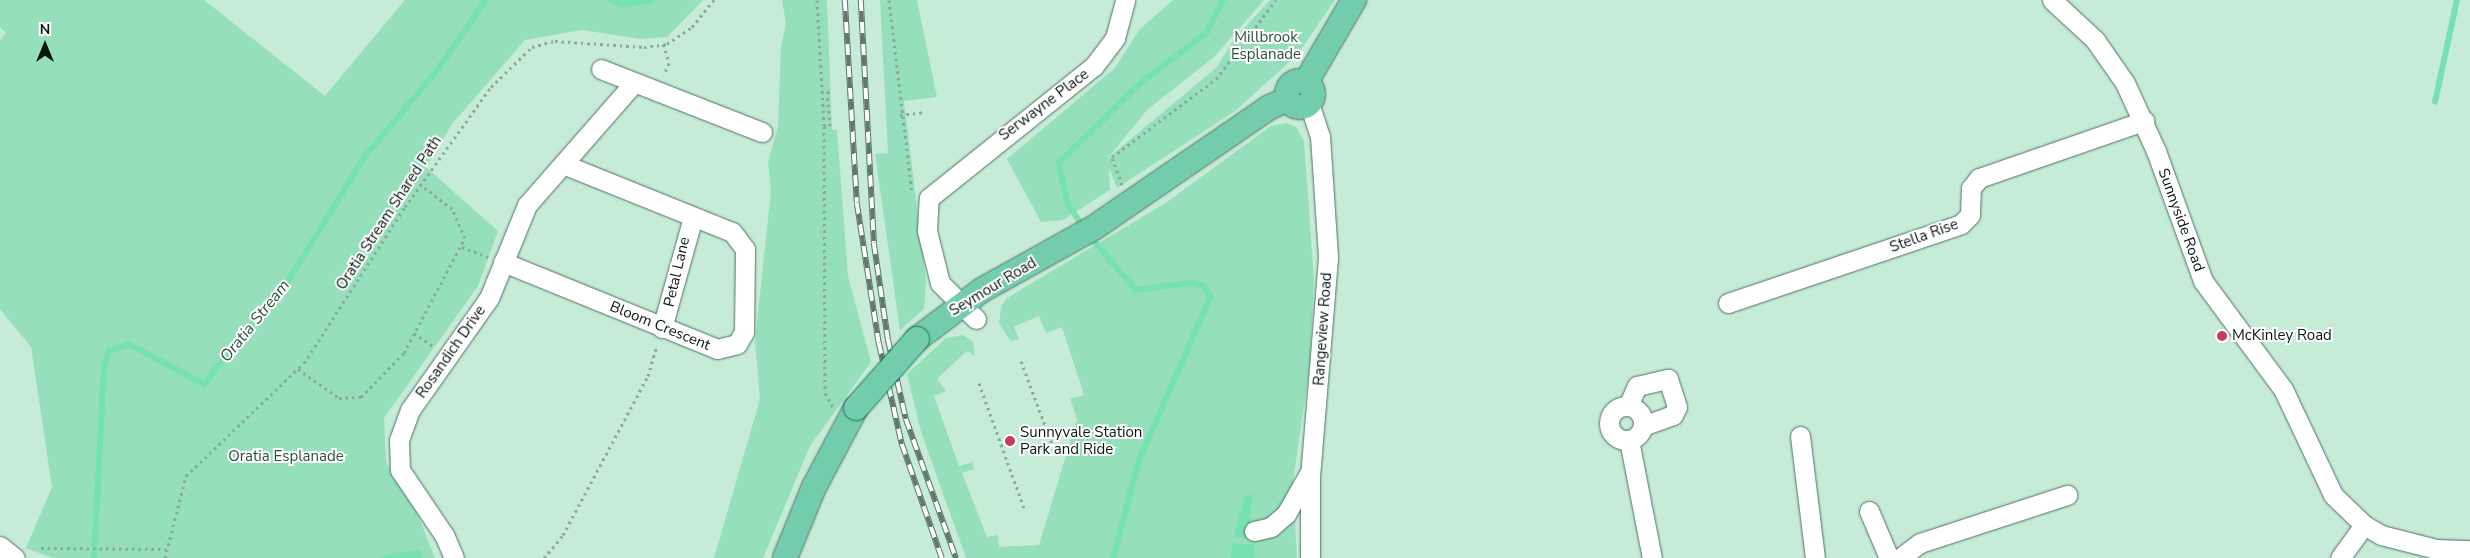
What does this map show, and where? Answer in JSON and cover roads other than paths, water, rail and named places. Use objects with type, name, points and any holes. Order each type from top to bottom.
[{"type":"main road","points":[[1301,95],[1354,0]]},
{"type":"main road","name":"Seymour Road","points":[[785,558],[846,410],[917,339],[968,312],[1268,108],[1301,95]]},
{"type":"street","name":"Serwayne Place","points":[[968,312],[943,288],[933,261],[926,218],[933,190],[1094,66],[1115,38],[1126,0]]},
{"type":"street","name":"Sunnyside Road","points":[[2052,0],[2110,59],[2144,121],[2203,281],[2283,389],[2333,495],[2364,526],[2400,542],[2470,550]]},
{"type":"street","points":[[601,69],[632,84],[762,132]]},
{"type":"street","name":"Rosandich Drive","points":[[454,558],[444,535],[400,470],[398,440],[410,410],[474,324],[498,261],[527,205],[565,165],[632,84]]},
{"type":"street","name":"Rangeview Road","points":[[1301,95],[1320,136],[1328,258],[1310,470],[1310,558]]},
{"type":"street","name":"Stella Rise","points":[[1728,303],[1962,224],[1970,215],[1971,188],[1979,178],[2144,121]]},
{"type":"street","name":"Bloom Crescent","points":[[498,261],[717,349],[736,344],[744,332],[745,249],[732,232],[565,165]]},
{"type":"street","name":"Petal Lane","points":[[662,328],[693,216]]},
{"type":"street","points":[[1628,406],[1637,386],[1668,380],[1677,407],[1674,415],[1643,426],[1629,440]]},
{"type":"street","points":[[1629,440],[1613,436],[1608,426],[1614,410],[1628,406],[1640,413],[1643,426]]},
{"type":"street","points":[[1800,436],[1815,558]]},
{"type":"street","points":[[1629,440],[1652,558]]},
{"type":"street","points":[[1254,532],[1272,527],[1286,514],[1310,470]]},
{"type":"street","points":[[1900,558],[1920,543],[2067,495]]},
{"type":"street","points":[[1869,511],[1889,558]]},
{"type":"street","points":[[2340,558],[2364,526]]},
{"type":"street","points":[[0,546],[16,558]]},
{"type":"waterway","name":"Oratia Stream","points":[[94,558],[104,366],[109,351],[129,344],[204,384],[287,283],[364,158],[436,72],[486,0]]},
{"type":"waterway","name":"Oratia Stream","points":[[612,0],[621,4],[652,0]]},
{"type":"waterway","points":[[1083,227],[1067,203],[1059,163],[1137,86],[1206,33],[1223,0]]},
{"type":"waterway","points":[[2435,102],[2457,0]]},
{"type":"waterway","points":[[1090,236],[1136,290],[1191,283],[1204,286],[1211,297],[1139,462],[1114,558]]},
{"type":"railway","points":[[845,0],[857,203],[879,343],[902,444],[942,558]]},
{"type":"railway","points":[[861,0],[874,243],[888,339],[906,419],[956,558]]},
{"type":"place","name":"McKinley Road","points":[[2222,336]]},
{"type":"place","name":"Sunnyvale Station Park and Ride","points":[[1010,441]]},
{"type":"park label","name":"Millbrook Esplanade","points":[[1266,46]]},
{"type":"park label","name":"Oratia Esplanade","points":[[286,457]]}]
